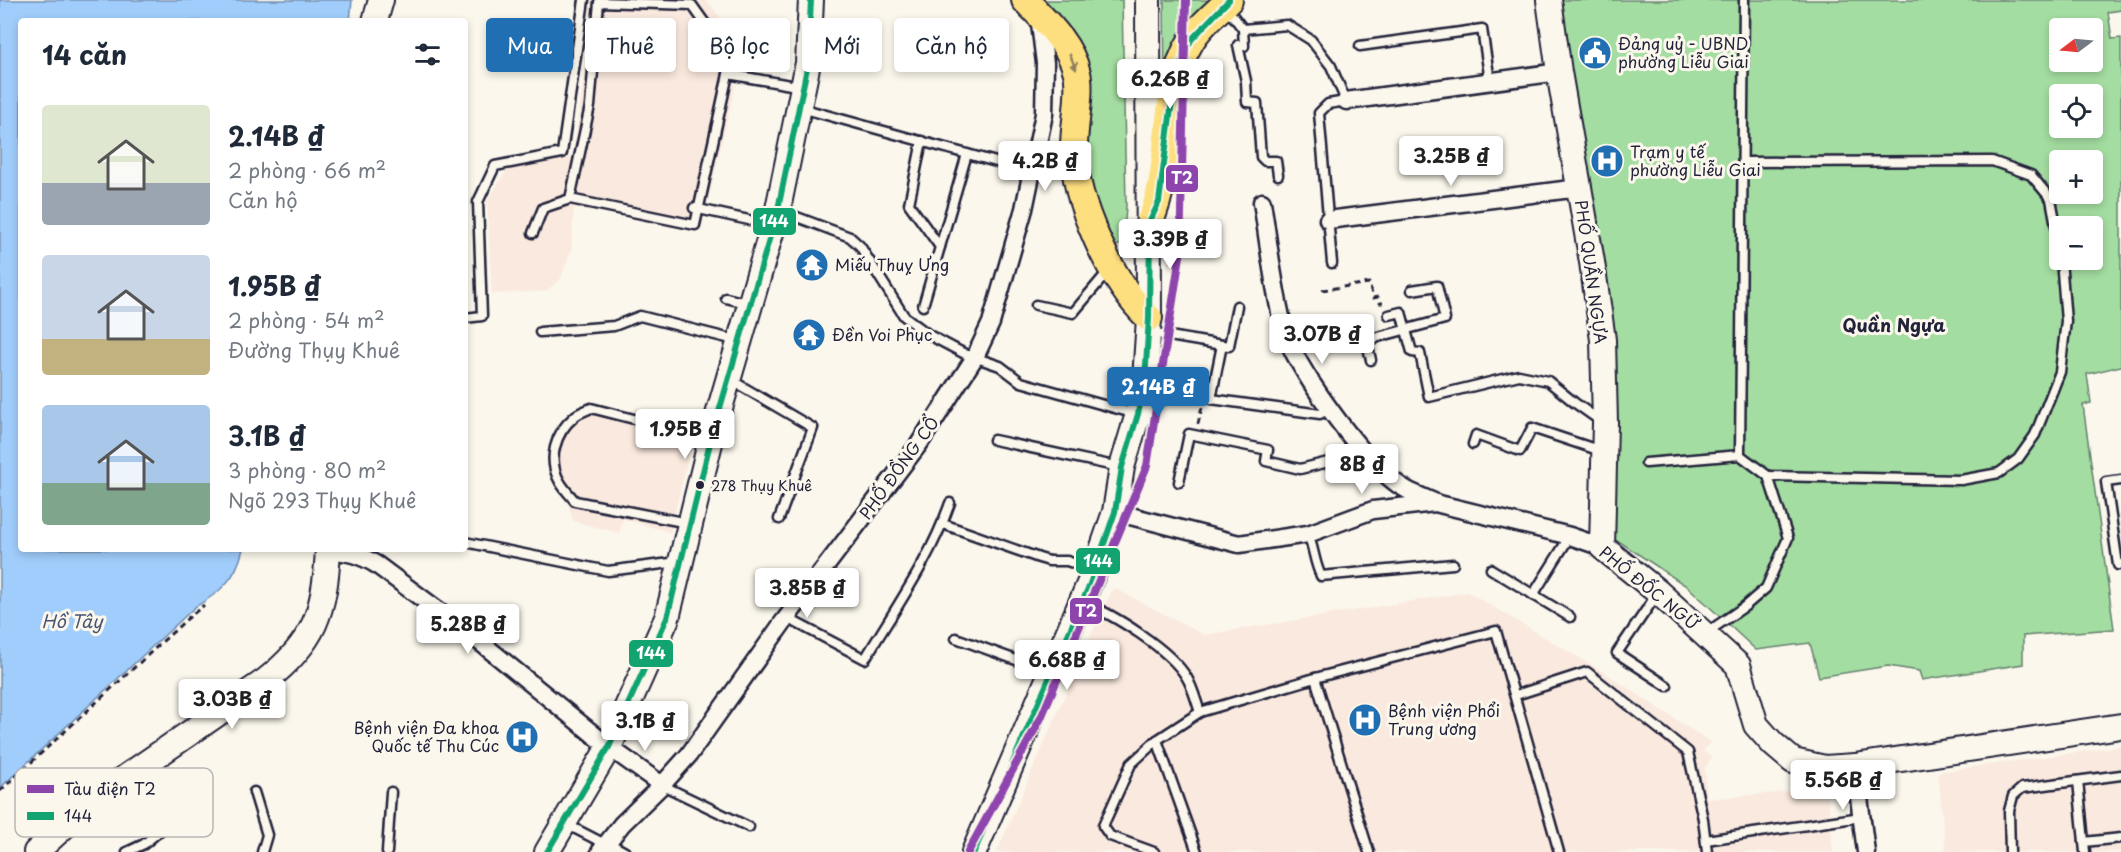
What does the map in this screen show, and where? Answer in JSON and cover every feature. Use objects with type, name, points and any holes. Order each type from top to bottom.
[{"type":"main road","points":[[376,18],[381,0]]},
{"type":"main road","points":[[547,852],[609,747],[667,618],[711,439],[775,217],[807,63],[812,0]]},
{"type":"main road","points":[[974,852],[1095,570],[1115,512],[1122,467],[1138,414],[1145,380],[1149,325],[1150,221],[1148,0]]},
{"type":"main road","name":"PHỐ QUẦN NGỰA","points":[[1549,0],[1603,340],[1605,423],[1602,547]]},
{"type":"main road","points":[[1150,221],[1159,202],[1173,93],[1180,64],[1191,40],[1223,5]]},
{"type":"main road","points":[[1032,8],[1064,43],[1077,74],[1074,145],[1077,179],[1094,231],[1112,266],[1149,325]]},
{"type":"main road","name":"PHỐ ĐỐC NGỮ","points":[[1602,547],[1658,592],[1738,665],[1756,725],[1792,761],[1826,768],[1855,766],[2121,726]]},
{"type":"main road","points":[[139,768],[265,681],[286,664],[302,646],[321,607],[328,552]]},
{"type":"main road","points":[[36,852],[52,837]]},
{"type":"street","name":"PHỐ ĐỒNG CỔ","points":[[604,846],[622,824],[688,756],[787,618],[919,444],[975,357],[991,323],[1020,220],[1044,114],[1045,63],[1032,8]]},
{"type":"street","points":[[1346,101],[1559,72]]},
{"type":"street","points":[[1328,220],[1579,188]]},
{"type":"street","points":[[1262,202],[1277,298],[1285,331],[1296,359],[1365,453],[1407,491],[1435,502]]},
{"type":"street","name":"PHỐ ĐỐC NGỮ","points":[[1115,512],[1239,544],[1308,534],[1373,510],[1435,502],[1570,536],[1602,547]]},
{"type":"street","points":[[349,552],[363,556],[377,565],[474,637],[609,747],[662,785]]},
{"type":"street","points":[[1855,766],[1866,852]]},
{"type":"lane","points":[[468,318],[482,316],[478,202],[495,166],[562,153],[584,0]]},
{"type":"lane","points":[[1740,455],[1744,0]]},
{"type":"lane","points":[[533,233],[543,207],[570,199],[695,225],[696,208],[728,74],[729,57],[692,5],[671,2],[599,2],[590,106],[570,199]]},
{"type":"lane","points":[[1223,5],[1243,29],[1244,46],[1238,45],[1246,81],[1247,102],[1257,103],[1261,157],[1265,160],[1276,161],[1278,175]]},
{"type":"lane","points":[[1243,29],[1287,25],[1311,40],[1331,66],[1346,101],[1328,104],[1318,114],[1332,263]]},
{"type":"lane","points":[[1360,46],[1482,29],[1490,81]]},
{"type":"lane","points":[[728,74],[922,141],[1007,165]]},
{"type":"lane","points":[[922,141],[909,204],[940,247]]},
{"type":"lane","points":[[922,306],[967,154]]},
{"type":"lane","points":[[1744,162],[1992,161],[2031,175],[2050,199],[2054,216]]},
{"type":"lane","points":[[696,208],[775,217],[850,237],[860,246],[904,316],[929,335],[1000,366],[1021,381],[1138,414]]},
{"type":"lane","points":[[1036,305],[1073,313],[1112,266]]},
{"type":"lane","points":[[1768,476],[1961,480],[1999,473],[2018,459],[2035,435],[2060,372],[2066,321],[2062,270]]},
{"type":"lane","points":[[1371,360],[1367,343],[1378,337],[1445,319],[1437,286],[1412,290]]},
{"type":"lane","points":[[726,298],[750,304]]},
{"type":"lane","points":[[1149,325],[1230,346],[1237,306]]},
{"type":"lane","points":[[1389,315],[1401,312],[1412,352],[1420,353],[1429,397],[1519,375],[1548,381],[1605,423]]},
{"type":"lane","points":[[540,332],[614,326],[640,316],[739,341]]},
{"type":"lane","points":[[1222,345],[1211,399],[1320,414],[1330,408]]},
{"type":"lane","points":[[729,379],[813,428],[779,519]]},
{"type":"lane","points":[[690,524],[575,501],[560,481],[554,466],[554,447],[565,426],[575,416],[591,408],[711,439]]},
{"type":"lane","points":[[1473,444],[1476,435],[1520,451],[1532,428],[1604,453]]},
{"type":"lane","points":[[1179,482],[1189,434],[1268,450],[1266,461],[1300,469],[1365,453]]},
{"type":"lane","points":[[994,440],[1122,467]]},
{"type":"lane","points":[[1646,463],[1740,455],[1768,476],[1788,538],[1767,588],[1706,634]]},
{"type":"lane","points":[[2121,480],[2106,482],[2118,565],[2121,564]]},
{"type":"lane","points":[[787,618],[865,659],[943,524],[950,503]]},
{"type":"lane","points":[[943,524],[1039,558],[1049,561],[1067,561],[1095,570]]},
{"type":"lane","points":[[1308,534],[1313,545],[1315,563],[1321,576],[1453,564]]},
{"type":"lane","points":[[1533,595],[1570,536]]},
{"type":"lane","points":[[468,543],[608,571],[682,561]]},
{"type":"lane","points":[[1491,569],[1570,617]]},
{"type":"lane","points":[[1658,592],[1617,653],[1667,686]]},
{"type":"lane","points":[[1082,603],[1102,610],[1163,651],[1187,677],[1200,712]]},
{"type":"lane","points":[[1154,852],[1110,836],[1103,826],[1131,764],[1157,740],[1200,712],[1315,678],[1496,631],[1559,852]]},
{"type":"lane","points":[[956,638],[1052,673]]},
{"type":"lane","points":[[1516,695],[1587,672],[1688,752],[1703,819],[1707,852]]},
{"type":"lane","points":[[1315,678],[1369,852]]},
{"type":"lane","points":[[1157,740],[1197,852]]},
{"type":"lane","points":[[2010,852],[2009,811],[2013,796],[2022,788],[2121,775]]},
{"type":"lane","points":[[2078,781],[2085,852]]},
{"type":"lane","points":[[662,785],[749,827]]},
{"type":"lane","points":[[254,792],[267,835],[262,852]]},
{"type":"lane","points":[[387,852],[391,792]]},
{"type":"lane","points":[[1706,840],[1861,818]]},
{"type":"lane","points":[[564,823],[604,846],[625,852]]},
{"type":"lane","points":[[127,852],[152,837]]},
{"type":"lane","points":[[2084,842],[2121,838]]},
{"type":"path","points":[[1322,290],[1369,283],[1373,298],[1378,297],[1380,303],[1387,302],[1389,315]]},
{"type":"path","points":[[1196,435],[1202,405],[1211,399]]},
{"type":"path","points":[[25,768],[204,605]]},
{"type":"path","points":[[0,791],[15,777]]},
{"type":"shaded area","points":[[594,0],[705,0],[721,18],[688,18],[688,72],[738,72],[701,231],[574,207],[571,251],[560,280],[546,291],[492,294],[487,201],[508,169],[573,157],[585,61],[585,72],[676,72],[676,18],[589,18],[591,3]]},
{"type":"shaded area","points":[[597,405],[633,411],[636,408],[697,422],[670,532],[623,519],[619,533],[573,521],[555,452],[571,424]]},
{"type":"shaded area","name":"Bệnh viện Phổi Trung ương","points":[[1114,588],[1204,635],[1468,592],[1610,676],[1710,742],[1703,751],[1712,757],[1705,768],[1707,799],[1827,788],[1833,852],[997,852],[1102,610]]},
{"type":"shaded area","points":[[2121,746],[2121,852],[1946,852],[1938,772]]},
{"type":"green space","points":[[1034,0],[1122,0],[1126,206],[1124,236],[1121,244],[1116,246],[1110,243],[1087,188],[1085,96]]},
{"type":"green space","points":[[1164,0],[1215,0],[1165,90]]},
{"type":"green space","points":[[1560,0],[2121,0],[2121,10],[2108,12],[2112,39],[2121,38],[2121,366],[2087,374],[2091,403],[2083,405],[2114,629],[2023,636],[2023,664],[1922,680],[1919,671],[1888,666],[1819,677],[1810,643],[1756,650],[1688,587],[1620,542],[1611,539]]},
{"type":"water","name":"Hồ Tây","points":[[0,0],[352,0],[350,18],[18,18],[18,552],[242,552],[232,577],[220,590],[195,607],[22,768],[15,768],[15,774],[0,788]]},
{"type":"metro line","name":"T2","points":[[968,852],[1041,718],[1147,466],[1180,256],[1186,0]]},
{"type":"transit line","name":"144","points":[[547,852],[609,747],[667,618],[711,439],[778,209],[808,63],[811,0]]},
{"type":"transit line","name":"144","points":[[974,852],[1090,584],[1115,512],[1122,467],[1138,414],[1145,380],[1149,318],[1150,221],[1159,202],[1173,93],[1180,64],[1191,40],[1229,0]]},
{"type":"place","name":"Đảng uỷ - UBND phường Liễu Giai","points":[[1595,53]]},
{"type":"place","name":"Trạm y tế phường Liễu Giai","points":[[1607,161]]},
{"type":"place","name":"Miếu Thuỵ Ưng","points":[[812,265]]},
{"type":"place","name":"Đền Voi Phục","points":[[809,335]]},
{"type":"place","name":"278 Thụy Khuê","points":[[700,485]]},
{"type":"place","name":"Bệnh viện Phổi Trung ương","points":[[1365,720]]},
{"type":"place","name":"Bệnh viện Đa khoa Quốc tế Thu Cúc","points":[[522,737]]},
{"type":"district","name":"Quần Ngựa","points":[[1894,326]]}]
